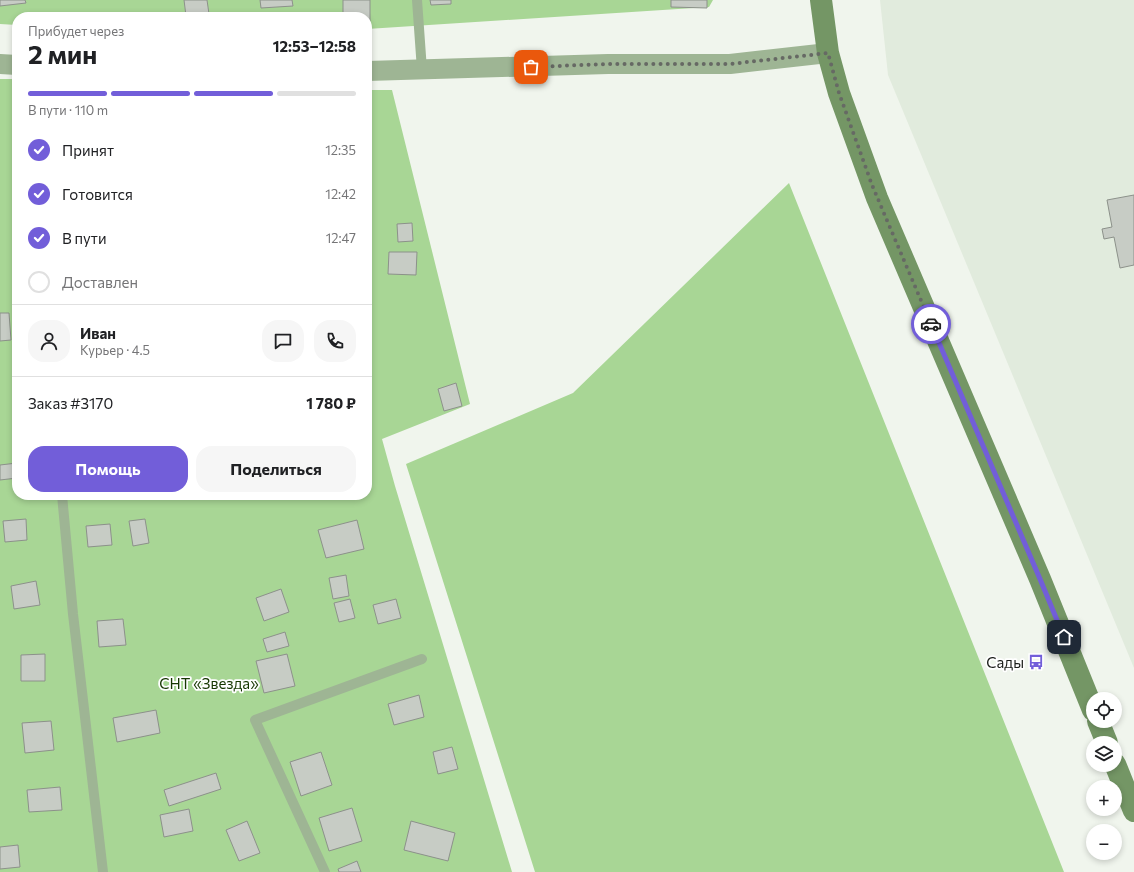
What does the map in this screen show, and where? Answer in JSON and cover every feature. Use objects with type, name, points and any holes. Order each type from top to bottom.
[{"type":"main road","points":[[822,0],[828,53],[839,93],[877,198],[1040,579],[1086,693]]},
{"type":"main road","points":[[1118,772],[1134,811]]},
{"type":"street","points":[[372,71],[608,64],[730,64],[828,53]]},
{"type":"street","points":[[0,64],[12,65]]},
{"type":"lane","points":[[417,0],[422,70]]},
{"type":"lane","points":[[62,500],[73,614],[103,872]]},
{"type":"lane","points":[[325,872],[255,720],[422,659]]},
{"type":"shaded area","points":[[880,0],[1134,0],[1134,668],[888,75]]},
{"type":"green space","points":[[0,0],[713,0],[709,7],[372,29],[372,12],[12,12],[12,25],[0,24]]},
{"type":"green space","name":"СНТ «Звезда»","points":[[0,79],[12,79],[12,500],[372,500],[372,90],[392,90],[470,404],[382,439],[512,872],[0,872]]},
{"type":"green space","points":[[789,183],[1064,872],[535,872],[406,464],[573,393]]},
{"type":"building","points":[[0,0],[25,0],[26,3],[0,6]]},
{"type":"building","points":[[184,0],[207,0],[209,12],[186,12]]},
{"type":"building","points":[[260,0],[292,0],[293,6],[261,8]]},
{"type":"building","points":[[343,0],[370,0],[370,12],[343,12]]},
{"type":"building","points":[[430,0],[451,0],[451,4],[431,5]]},
{"type":"building","points":[[671,0],[707,0],[707,8],[671,7]]},
{"type":"building","points":[[1134,195],[1134,265],[1120,268],[1114,237],[1104,239],[1102,229],[1112,227],[1107,200]]},
{"type":"building","points":[[412,223],[413,241],[398,242],[397,224]]},
{"type":"building","points":[[389,252],[417,252],[416,275],[388,274]]},
{"type":"building","points":[[0,313],[9,313],[11,340],[0,341]]},
{"type":"building","points":[[456,383],[462,406],[444,411],[438,389]]},
{"type":"building","points":[[12,464],[12,479],[0,480],[0,465]]},
{"type":"building","points":[[26,519],[27,540],[5,542],[3,521]]},
{"type":"building","points":[[145,519],[149,543],[133,546],[129,521]]},
{"type":"building","points":[[357,520],[364,549],[326,558],[318,530]]},
{"type":"building","points":[[110,524],[112,545],[88,547],[86,526]]},
{"type":"building","points":[[346,575],[349,596],[333,599],[329,578]]},
{"type":"building","points":[[36,581],[40,605],[14,609],[11,586]]},
{"type":"building","points":[[281,589],[289,612],[264,621],[256,598]]},
{"type":"building","points":[[350,599],[355,618],[339,622],[334,603]]},
{"type":"building","points":[[396,599],[401,618],[378,624],[373,605]]},
{"type":"building","points":[[123,619],[126,645],[99,647],[97,621]]},
{"type":"building","points":[[285,632],[289,646],[267,652],[263,639]]},
{"type":"building","points":[[45,654],[45,681],[21,681],[21,655]]},
{"type":"building","points":[[287,654],[295,686],[264,693],[256,661]]},
{"type":"building","points":[[419,695],[424,717],[394,725],[388,704]]},
{"type":"building","points":[[156,710],[160,733],[117,742],[113,718]]},
{"type":"building","points":[[51,721],[54,750],[25,753],[22,723]]},
{"type":"building","points":[[452,747],[458,769],[438,774],[433,752]]},
{"type":"building","points":[[321,752],[332,785],[301,796],[290,762]]},
{"type":"building","points":[[216,773],[221,789],[169,806],[164,790]]},
{"type":"building","points":[[60,787],[62,810],[29,812],[27,790]]},
{"type":"building","points":[[352,808],[362,841],[329,851],[319,818]]},
{"type":"building","points":[[189,809],[193,831],[164,837],[160,815]]},
{"type":"building","points":[[247,821],[260,853],[239,861],[226,830]]},
{"type":"building","points":[[411,821],[455,833],[448,861],[404,850]]},
{"type":"building","points":[[18,845],[20,867],[0,869],[0,847]]},
{"type":"building","points":[[357,861],[361,872],[339,872],[338,869]]},
{"type":"way so far","points":[[531,67],[608,64],[730,64],[828,53],[839,93],[872,185],[931,324]]},
{"type":"place","name":"Сады","points":[[1036,662]]},
{"type":"route","points":[[931,324],[1064,637]]}]
